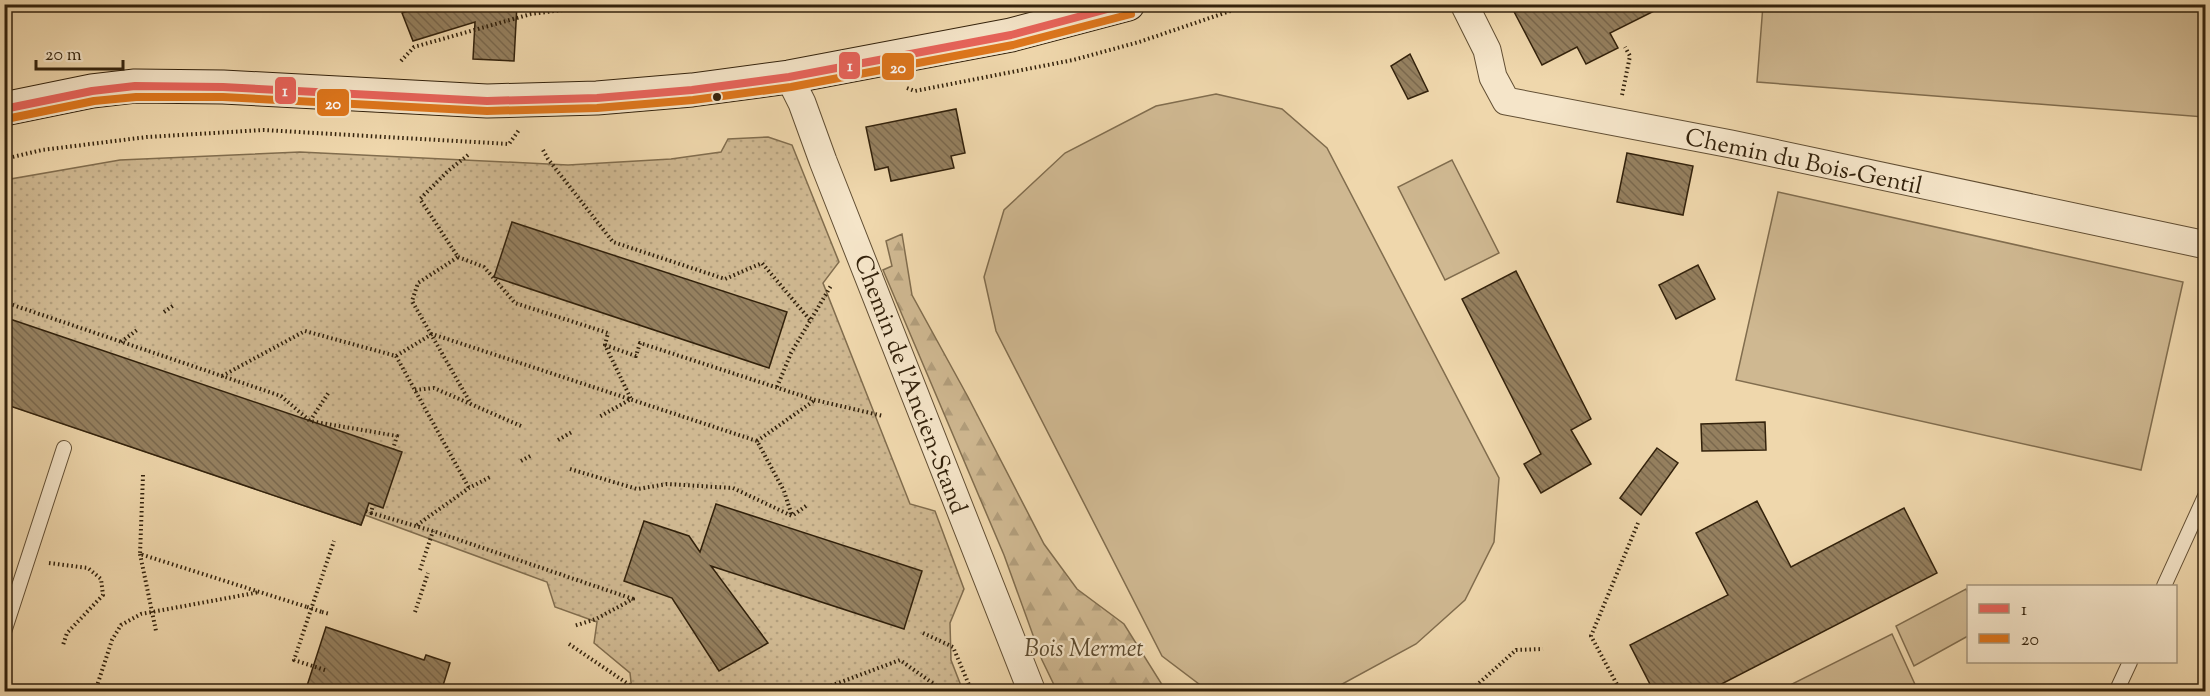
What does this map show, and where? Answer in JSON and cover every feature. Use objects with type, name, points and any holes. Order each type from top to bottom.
[{"type":"main road","points":[[4,109],[92,91],[135,86],[223,87],[487,101],[597,98],[680,91],[789,77],[1011,35],[1128,4]]},
{"type":"street","name":"Chemin du Bois-Gentil","points":[[1464,4],[1487,50],[1493,77],[1506,101],[1720,142],[2205,245]]},
{"type":"street","name":"Chemin de l'Ancien-Stand","points":[[789,77],[802,103],[1032,692]]},
{"type":"lane","points":[[4,632],[64,448]]},
{"type":"lane","points":[[2164,585],[2205,494]]},
{"type":"lane","points":[[2116,692],[2130,663]]},
{"type":"path","points":[[401,61],[414,47],[531,14],[570,9]]},
{"type":"path","points":[[1621,98],[1630,56],[1625,47]]},
{"type":"path","points":[[4,159],[42,150],[147,136],[263,130],[509,144],[519,130],[525,100]]},
{"type":"path","points":[[543,150],[613,242],[725,279],[762,263],[810,320]]},
{"type":"path","points":[[468,155],[420,199],[458,257],[484,267],[515,303],[609,333],[605,345],[631,399]]},
{"type":"path","points":[[458,257],[418,283],[412,301],[471,404]]},
{"type":"path","points":[[777,387],[791,352],[832,284]]},
{"type":"path","points":[[4,302],[281,396],[310,421],[397,435],[393,449]]},
{"type":"path","points":[[164,312],[174,305]]},
{"type":"path","points":[[121,342],[137,330]]},
{"type":"path","points":[[222,376],[305,331],[396,356],[469,488]]},
{"type":"path","points":[[396,356],[432,334],[757,441],[784,491],[792,516]]},
{"type":"path","points":[[605,345],[636,356],[640,342],[815,400],[883,416]]},
{"type":"path","points":[[415,390],[434,388],[520,426]]},
{"type":"path","points":[[310,421],[329,392]]},
{"type":"path","points":[[599,417],[631,399]]},
{"type":"path","points":[[757,441],[815,400]]},
{"type":"path","points":[[558,441],[572,432]]},
{"type":"path","points":[[521,461],[532,455]]},
{"type":"path","points":[[570,469],[637,489],[667,484],[733,488],[792,516]]},
{"type":"path","points":[[143,475],[140,554],[156,631]]},
{"type":"path","points":[[417,526],[469,488],[492,476]]},
{"type":"path","points":[[374,505],[368,512],[433,531],[633,599],[596,619],[574,626]]},
{"type":"path","points":[[792,516],[806,506]]},
{"type":"path","points":[[1621,692],[1591,636],[1638,523]]},
{"type":"path","points":[[420,570],[433,531]]},
{"type":"path","points":[[325,670],[294,660],[334,541]]},
{"type":"path","points":[[140,554],[330,614]]},
{"type":"path","points":[[49,562],[88,568],[101,579],[103,595],[67,633],[63,645]]},
{"type":"path","points":[[415,612],[428,573]]},
{"type":"path","points":[[95,692],[112,640],[121,625],[141,614],[261,592]]},
{"type":"path","points":[[923,633],[953,647],[972,692]]},
{"type":"path","points":[[569,644],[634,690],[643,692]]},
{"type":"path","points":[[1469,692],[1516,650],[1543,649]]},
{"type":"path","points":[[814,692],[900,660],[938,687],[941,692]]},
{"type":"green space","points":[[1763,5],[2205,5],[2204,117],[1757,82]]},
{"type":"green space","points":[[1216,94],[1282,109],[1327,148],[1499,478],[1494,542],[1465,600],[1416,644],[1335,688],[1305,692],[1230,692],[1203,687],[1162,656],[996,331],[984,277],[1004,210],[1065,153],[1156,106]]},
{"type":"green space","points":[[768,137],[792,145],[839,262],[823,283],[910,504],[935,511],[964,589],[950,623],[951,660],[963,691],[632,691],[630,673],[594,643],[597,622],[555,607],[547,582],[365,515],[361,525],[5,404],[5,180],[120,160],[300,152],[568,165],[671,159],[721,152],[728,139]]},
{"type":"green space","points":[[1452,160],[1499,253],[1445,280],[1398,187]]},
{"type":"green space","points":[[1778,192],[2183,282],[2141,470],[1736,380]]},
{"type":"green space","name":"Bois Mermet","points":[[902,234],[912,295],[1044,544],[1077,589],[1124,624],[1166,691],[1057,691],[1042,660],[1004,555],[883,270],[892,266],[886,241]]},
{"type":"green space","points":[[1966,589],[1967,637],[1914,666],[1896,626]]},
{"type":"green space","points":[[1892,634],[1918,691],[1778,691]]},
{"type":"building","points":[[429,4],[517,4],[514,61],[473,59],[475,22],[413,41],[402,13]]},
{"type":"building","points":[[1510,4],[1668,4],[1610,33],[1618,48],[1586,64],[1577,47],[1542,65]]},
{"type":"building","points":[[1410,54],[1428,91],[1408,99],[1391,66]]},
{"type":"building","points":[[956,109],[965,153],[951,156],[954,168],[891,181],[888,167],[875,170],[866,127]]},
{"type":"building","points":[[1627,153],[1693,166],[1683,215],[1617,202]]},
{"type":"building","points":[[512,222],[787,312],[769,368],[494,277]]},
{"type":"building","points":[[1698,265],[1715,299],[1676,319],[1659,285]]},
{"type":"building","points":[[1516,271],[1591,419],[1571,430],[1591,464],[1541,493],[1524,464],[1541,454],[1462,299]]},
{"type":"building","points":[[4,317],[402,452],[383,508],[369,503],[361,525],[4,404]]},
{"type":"building","points":[[1765,422],[1766,450],[1702,451],[1701,424]]},
{"type":"building","points":[[1657,448],[1678,463],[1641,515],[1620,498]]},
{"type":"building","points":[[1757,501],[1791,567],[1904,508],[1937,573],[1706,692],[1654,692],[1630,645],[1728,595],[1696,533]]},
{"type":"building","points":[[716,504],[922,571],[904,629],[711,566],[768,643],[719,671],[672,598],[624,581],[644,521],[689,536],[700,552]]},
{"type":"building","points":[[326,627],[424,660],[426,655],[450,663],[441,692],[305,692]]},
{"type":"transit line","name":"1","points":[[4,109],[92,91],[135,86],[223,87],[487,101],[597,98],[692,90],[789,77],[1011,35],[1126,4]]},
{"type":"transit line","name":"20","points":[[6,119],[94,101],[136,97],[223,97],[487,111],[597,108],[693,100],[791,87],[1013,45],[1131,14]]}]
